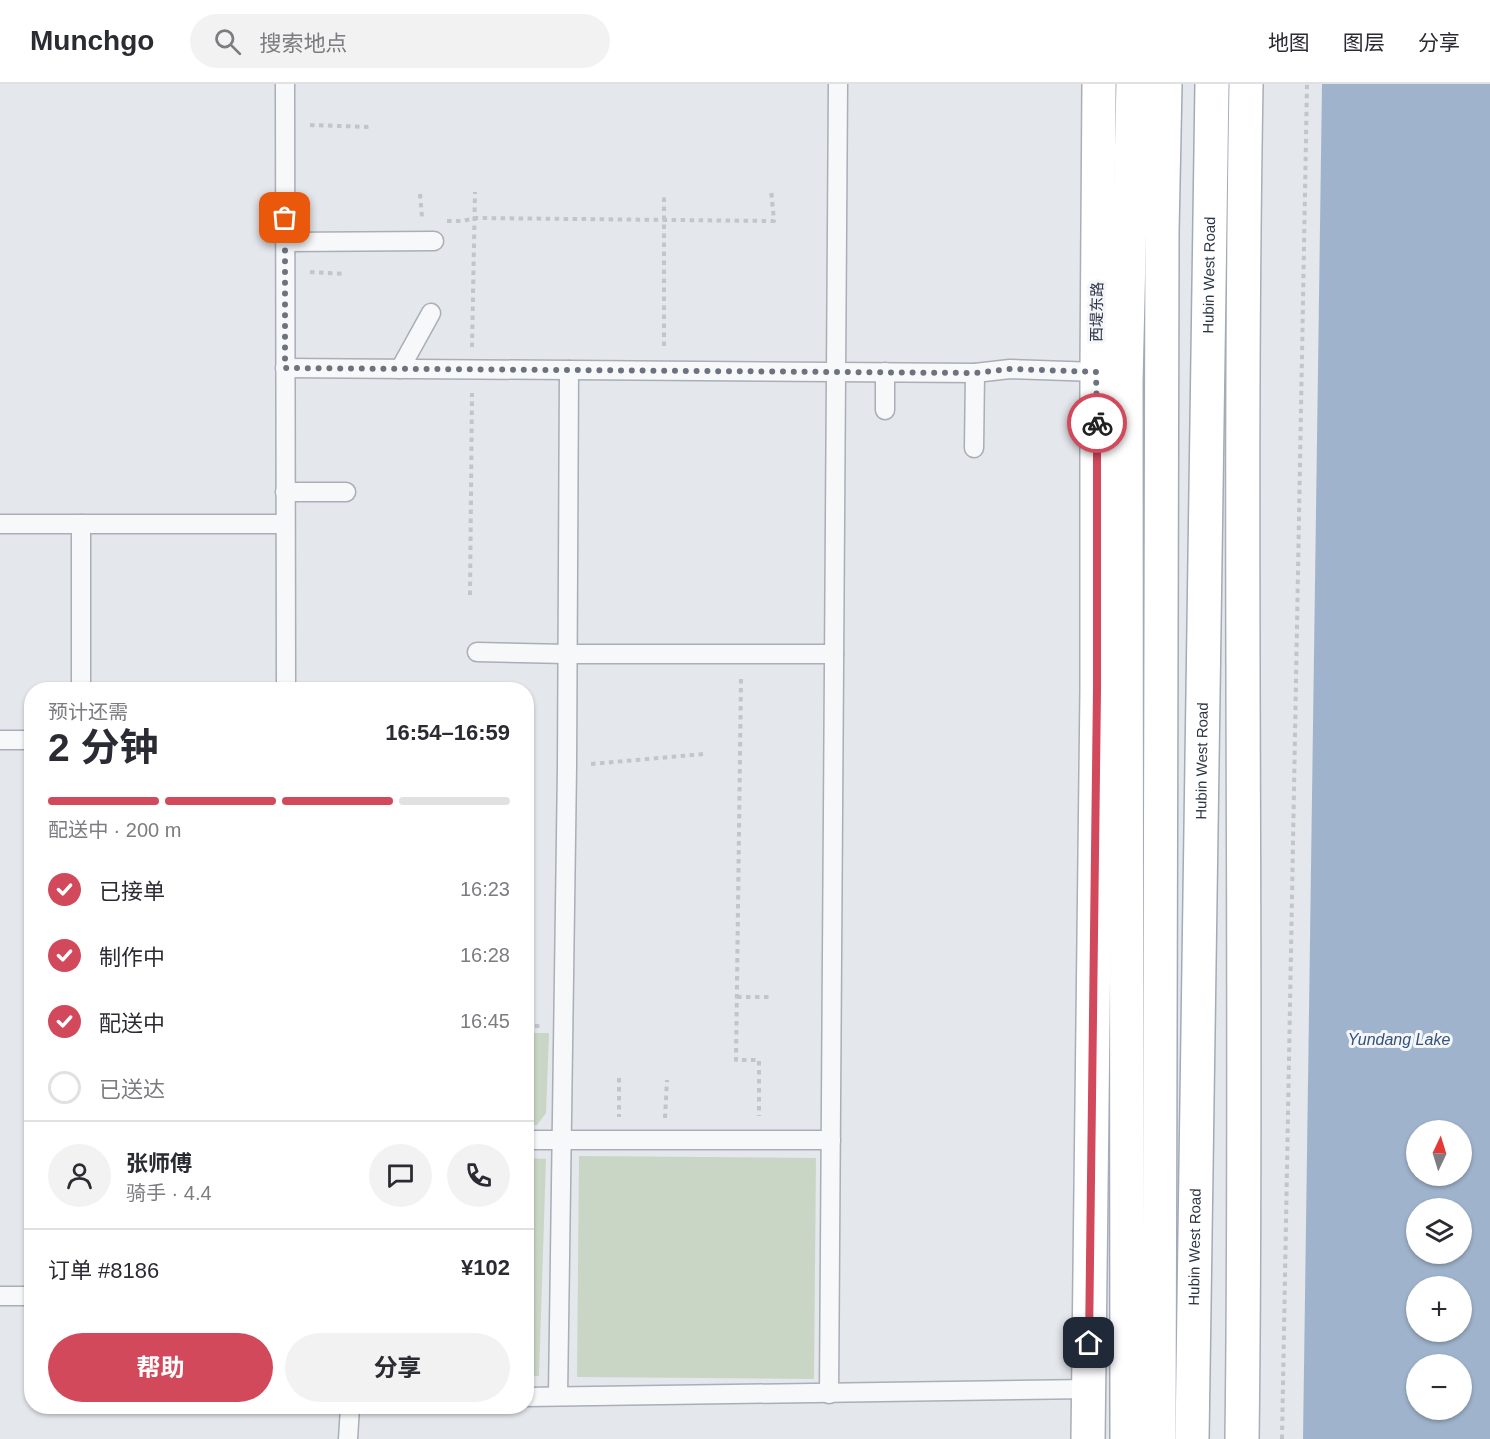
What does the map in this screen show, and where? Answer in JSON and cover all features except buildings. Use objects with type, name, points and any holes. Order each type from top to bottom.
[{"type":"main road","name":"西堤东路","points":[[1088,1439],[1097,690],[1096,372],[1099,84]]},
{"type":"main road","points":[[1127,1439],[1126,382],[1133,84]]},
{"type":"main road","points":[[1159,1439],[1162,256],[1165,84]]},
{"type":"main road","name":"Hubin West Road","points":[[1192,1439],[1212,84]]},
{"type":"main road","points":[[1242,1439],[1245,1200],[1242,306],[1246,84]]},
{"type":"main road","points":[[1127,1399],[1159,1320]]},
{"type":"lane","points":[[285,84],[286,682]]},
{"type":"lane","points":[[829,1394],[838,84]]},
{"type":"lane","points":[[285,242],[434,241]]},
{"type":"lane","points":[[400,369],[431,313]]},
{"type":"lane","points":[[285,368],[975,373],[1010,369],[1096,372]]},
{"type":"lane","points":[[558,1396],[567,766],[569,370]]},
{"type":"lane","points":[[885,372],[885,410]]},
{"type":"lane","points":[[974,448],[975,373]]},
{"type":"lane","points":[[285,492],[346,492]]},
{"type":"lane","points":[[0,524],[285,524]]},
{"type":"lane","points":[[81,524],[81,682]]},
{"type":"lane","points":[[477,652],[834,654]]},
{"type":"lane","points":[[0,740],[24,740]]},
{"type":"lane","points":[[534,1140],[831,1140]]},
{"type":"lane","points":[[0,1296],[24,1296]]},
{"type":"lane","points":[[534,1396],[1089,1389]]},
{"type":"lane","points":[[348,1439],[350,1414]]},
{"type":"path","points":[[1282,1439],[1307,84]]},
{"type":"path","points":[[285,124],[370,127]]},
{"type":"path","points":[[443,221],[464,221],[475,218],[774,221],[771,189]]},
{"type":"path","points":[[420,194],[422,221]]},
{"type":"path","points":[[664,194],[664,371]]},
{"type":"path","points":[[323,273],[325,242]]},
{"type":"path","points":[[285,271],[344,274]]},
{"type":"path","points":[[742,654],[736,1060],[759,1060],[758,1141]]},
{"type":"path","points":[[567,766],[704,754]]},
{"type":"path","points":[[737,997],[772,998]]},
{"type":"path","points":[[619,1078],[620,1141]]},
{"type":"path","points":[[664,1141],[667,1080]]},
{"type":"green space","points":[[534,1033],[549,1033],[546,1113],[537,1125],[534,1125]]},
{"type":"green space","points":[[579,1156],[816,1158],[814,1379],[577,1377]]},
{"type":"green space","points":[[534,1158],[546,1159],[539,1376],[534,1376]]},
{"type":"water","name":"Yundang Lake","points":[[1322,84],[1490,84],[1490,1439],[1303,1439]]},
{"type":"way so far","points":[[285,218],[285,368],[975,373],[1010,369],[1096,372],[1097,423]]},
{"type":"route","points":[[1089,1343],[1097,690],[1097,423]]}]
